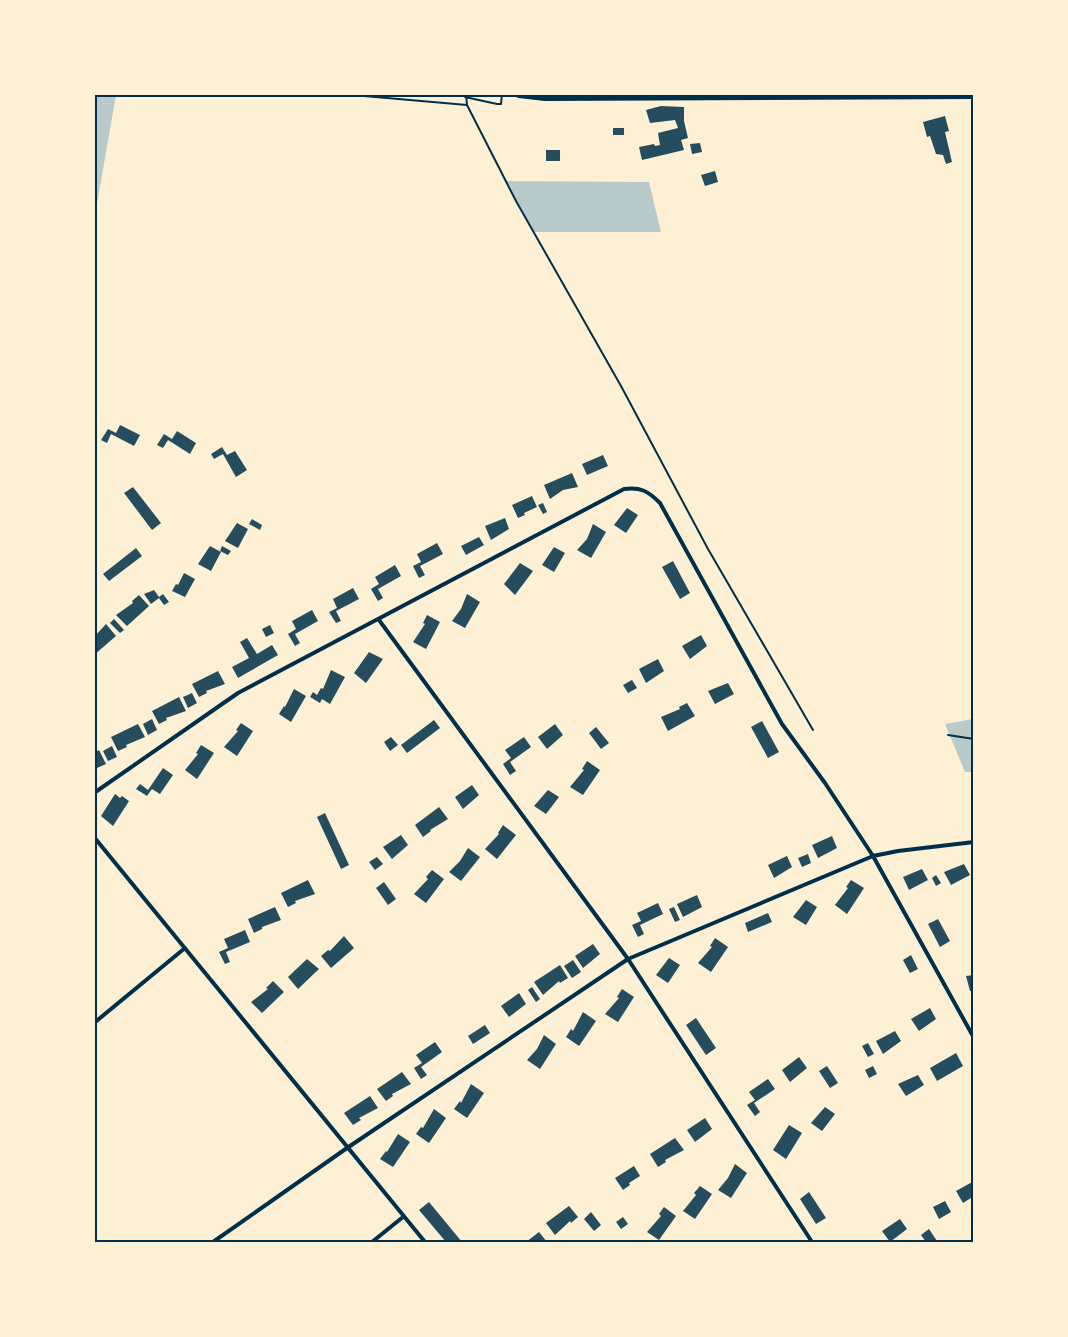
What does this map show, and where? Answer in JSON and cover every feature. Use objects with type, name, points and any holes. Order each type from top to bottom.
[{"type":"street","points":[[519,94],[545,97],[591,97],[974,94]]},
{"type":"lane","points":[[94,793],[238,693],[624,489],[647,490],[660,503],[782,724],[825,783],[873,856],[974,1038]]},
{"type":"lane","points":[[379,620],[628,959],[812,1242]]},
{"type":"lane","points":[[94,837],[425,1242]]},
{"type":"lane","points":[[213,1242],[347,1148],[628,959],[873,856],[974,842]]},
{"type":"lane","points":[[94,1023],[185,948]]},
{"type":"lane","points":[[966,1025],[974,1022]]},
{"type":"lane","points":[[372,1242],[404,1217]]},
{"type":"path","points":[[341,94],[467,105]]},
{"type":"path","points":[[502,94],[501,104],[466,96],[467,105],[516,201],[621,386],[703,540],[813,730]]},
{"type":"path","points":[[948,735],[974,739]]},
{"type":"shaded area","points":[[94,95],[116,95],[95,215]]},
{"type":"shaded area","points":[[506,181],[649,182],[661,232],[534,232]]},
{"type":"shaded area","points":[[973,719],[973,772],[965,772],[945,724]]},
{"type":"building","points":[[661,106],[684,107],[688,138],[681,140],[684,150],[642,160],[639,147],[660,145],[658,133],[678,128],[675,120],[650,123],[646,110]]},
{"type":"building","points":[[945,116],[949,131],[945,132],[952,162],[946,164],[943,155],[936,154],[930,136],[927,137],[923,122]]},
{"type":"building","points":[[613,128],[624,128],[624,135],[613,135]]},
{"type":"building","points":[[700,143],[702,152],[692,154],[690,144]]},
{"type":"building","points":[[546,150],[560,150],[560,161],[546,161]]},
{"type":"building","points":[[715,171],[718,182],[705,186],[701,175]]},
{"type":"building","points":[[120,425],[140,435],[134,446],[111,434],[107,443],[101,440],[108,429],[116,433]]},
{"type":"building","points":[[177,431],[196,443],[190,454],[168,440],[163,448],[157,445],[164,434],[172,439]]},
{"type":"building","points":[[222,447],[227,455],[235,451],[247,470],[236,477],[223,454],[214,459],[211,454]]},
{"type":"building","points":[[603,455],[608,466],[587,475],[582,464]]},
{"type":"building","points":[[572,473],[578,487],[563,490],[550,499],[544,485]]},
{"type":"building","points":[[133,487],[161,523],[152,530],[124,493]]},
{"type":"building","points":[[532,496],[537,507],[518,518],[512,505]]},
{"type":"building","points":[[543,503],[547,512],[543,514],[538,505]]},
{"type":"building","points":[[627,508],[638,515],[626,533],[614,525]]},
{"type":"building","points":[[505,518],[509,529],[491,540],[485,526]]},
{"type":"building","points":[[252,519],[262,525],[260,530],[249,524]]},
{"type":"building","points":[[237,523],[248,529],[238,548],[225,541]]},
{"type":"building","points":[[593,524],[606,532],[591,558],[577,550],[587,539]]},
{"type":"building","points":[[479,537],[484,545],[466,555],[461,546]]},
{"type":"building","points":[[437,543],[443,554],[420,566],[425,575],[419,578],[413,566],[421,562],[417,554]]},
{"type":"building","points":[[210,546],[221,552],[211,571],[198,564]]},
{"type":"building","points":[[222,546],[231,551],[228,555],[220,551]]},
{"type":"building","points":[[554,547],[565,553],[554,572],[542,565]]},
{"type":"building","points":[[136,548],[142,556],[109,581],[103,574]]},
{"type":"building","points":[[673,561],[690,593],[680,599],[662,567]]},
{"type":"building","points":[[520,563],[533,571],[515,595],[504,584]]},
{"type":"building","points":[[395,565],[401,576],[378,589],[383,598],[378,601],[371,589],[379,584],[375,577]]},
{"type":"building","points":[[184,573],[195,579],[185,597],[172,591]]},
{"type":"building","points":[[353,588],[359,599],[336,611],[341,621],[336,623],[329,612],[337,608],[333,599]]},
{"type":"building","points":[[154,590],[159,597],[163,594],[169,602],[164,605],[159,598],[151,604],[144,594]]},
{"type":"building","points":[[467,594],[480,602],[465,628],[452,621],[461,609]]},
{"type":"building","points":[[139,595],[149,606],[127,626],[116,615],[133,603],[132,601]]},
{"type":"building","points":[[312,610],[318,621],[295,634],[300,643],[295,646],[288,634],[296,629],[292,621]]},
{"type":"building","points":[[427,615],[440,622],[426,649],[413,642],[425,624],[423,623]]},
{"type":"building","points":[[114,619],[124,630],[120,633],[110,623]]},
{"type":"building","points":[[106,624],[116,636],[94,655],[94,637]]},
{"type":"building","points":[[270,625],[274,633],[266,637],[262,629]]},
{"type":"building","points":[[701,635],[707,646],[690,659],[682,646]]},
{"type":"building","points":[[247,638],[257,654],[272,645],[278,655],[238,678],[232,667],[249,658],[240,642]]},
{"type":"building","points":[[369,652],[383,659],[366,683],[354,673]]},
{"type":"building","points":[[658,659],[664,671],[646,683],[639,669]]},
{"type":"building","points":[[331,670],[345,677],[330,704],[322,699],[320,703],[310,697],[313,692],[317,695],[321,688],[323,689]]},
{"type":"building","points":[[218,671],[225,684],[206,691],[207,693],[199,697],[192,684]]},
{"type":"building","points":[[632,680],[637,688],[628,693],[623,685]]},
{"type":"building","points":[[728,683],[734,694],[715,704],[708,691]]},
{"type":"building","points":[[294,689],[306,696],[291,722],[279,714]]},
{"type":"building","points":[[192,693],[197,703],[188,708],[183,697]]},
{"type":"building","points":[[179,697],[186,711],[166,718],[167,720],[159,724],[152,711]]},
{"type":"building","points":[[687,703],[695,716],[668,731],[661,717],[680,709],[679,707]]},
{"type":"building","points":[[152,719],[157,730],[148,735],[143,724]]},
{"type":"building","points":[[434,720],[440,728],[407,753],[401,745]]},
{"type":"building","points":[[762,721],[779,752],[768,758],[751,727]]},
{"type":"building","points":[[241,723],[253,731],[237,756],[224,747],[238,731],[236,730]]},
{"type":"building","points":[[138,724],[145,737],[118,751],[111,737]]},
{"type":"building","points":[[555,724],[563,735],[547,749],[538,737]]},
{"type":"building","points":[[596,727],[609,743],[601,749],[589,733]]},
{"type":"building","points":[[391,737],[398,745],[390,751],[384,742]]},
{"type":"building","points":[[524,737],[531,747],[510,762],[516,771],[510,775],[503,764],[511,758],[505,750]]},
{"type":"building","points":[[201,745],[214,753],[197,779],[185,770],[198,754],[196,753]]},
{"type":"building","points":[[112,746],[117,757],[108,761],[103,751]]},
{"type":"building","points":[[99,750],[106,764],[97,768],[94,767],[94,753]]},
{"type":"building","points":[[587,761],[600,770],[583,795],[570,787],[584,770],[582,769]]},
{"type":"building","points":[[163,768],[173,775],[160,794],[152,789],[147,796],[136,789],[140,784],[148,790]]},
{"type":"building","points":[[472,785],[479,795],[463,809],[455,797]]},
{"type":"building","points":[[548,790],[559,797],[546,814],[534,806]]},
{"type":"building","points":[[115,794],[129,801],[113,826],[101,816]]},
{"type":"building","points":[[439,807],[448,819],[423,837],[415,825]]},
{"type":"building","points":[[325,813],[349,865],[341,869],[317,817]]},
{"type":"building","points":[[503,825],[516,835],[497,859],[485,849],[499,834]]},
{"type":"building","points":[[401,835],[408,845],[392,859],[383,847]]},
{"type":"building","points":[[832,836],[837,848],[818,858],[812,845]]},
{"type":"building","points":[[468,848],[480,857],[461,881],[449,872]]},
{"type":"building","points":[[808,854],[811,863],[802,867],[798,858]]},
{"type":"building","points":[[787,856],[792,867],[774,878],[768,865]]},
{"type":"building","points":[[377,857],[383,864],[375,870],[369,862]]},
{"type":"building","points":[[964,864],[970,875],[951,885],[944,872]]},
{"type":"building","points":[[922,869],[928,880],[909,890],[903,877]]},
{"type":"building","points":[[432,870],[444,879],[426,903],[414,894],[428,879],[426,877]]},
{"type":"building","points":[[936,875],[941,883],[936,886],[932,878]]},
{"type":"building","points":[[308,880],[315,894],[295,901],[296,903],[288,907],[281,893]]},
{"type":"building","points":[[851,880],[864,888],[847,914],[835,905]]},
{"type":"building","points":[[384,882],[396,899],[388,905],[376,888]]},
{"type":"building","points":[[697,895],[702,907],[683,917],[677,904]]},
{"type":"building","points":[[806,900],[817,907],[806,925],[793,917]]},
{"type":"building","points":[[658,903],[663,914],[640,925],[644,934],[638,937],[632,925],[641,921],[637,913]]},
{"type":"building","points":[[275,907],[281,920],[262,927],[254,933],[248,919]]},
{"type":"building","points":[[674,907],[680,920],[675,922],[669,909]]},
{"type":"building","points":[[768,913],[772,922],[748,932],[745,923]]},
{"type":"building","points":[[938,919],[950,941],[940,947],[928,924]]},
{"type":"building","points":[[245,930],[250,942],[226,952],[230,962],[225,964],[219,952],[228,948],[224,939]]},
{"type":"building","points":[[344,936],[354,948],[331,968],[321,956],[328,950],[330,951]]},
{"type":"building","points":[[715,938],[728,947],[711,972],[698,963],[712,947],[710,946]]},
{"type":"building","points":[[593,944],[600,954],[583,968],[575,956]]},
{"type":"building","points":[[911,955],[918,969],[910,973],[903,960]]},
{"type":"building","points":[[669,958],[680,965],[668,983],[656,975]]},
{"type":"building","points":[[307,959],[319,969],[298,989],[288,977]]},
{"type":"building","points":[[573,960],[581,972],[572,978],[564,966]]},
{"type":"building","points":[[560,965],[568,978],[560,983],[559,981],[543,995],[534,982]]},
{"type":"building","points":[[974,975],[974,991],[970,991],[966,976]]},
{"type":"building","points":[[273,981],[284,992],[262,1013],[251,1002],[268,989],[266,988]]},
{"type":"building","points":[[532,987],[540,999],[536,1002],[528,990]]},
{"type":"building","points":[[622,989],[634,997],[618,1022],[605,1014],[619,998],[617,997]]},
{"type":"building","points":[[519,993],[526,1004],[509,1017],[501,1006]]},
{"type":"building","points":[[930,1008],[936,1019],[919,1031],[911,1019]]},
{"type":"building","points":[[583,1012],[596,1021],[579,1046],[566,1037],[571,1029],[573,1031]]},
{"type":"building","points":[[696,1018],[716,1048],[706,1055],[686,1025]]},
{"type":"building","points":[[485,1025],[490,1033],[473,1044],[468,1036]]},
{"type":"building","points":[[895,1031],[901,1041],[883,1054],[876,1041]]},
{"type":"building","points":[[544,1035],[556,1044],[540,1069],[527,1060],[537,1049]]},
{"type":"building","points":[[435,1042],[442,1052],[421,1067],[427,1075],[421,1079],[414,1068],[422,1063],[416,1055]]},
{"type":"building","points":[[868,1043],[874,1054],[868,1057],[862,1046]]},
{"type":"building","points":[[956,1053],[963,1066],[937,1081],[930,1068]]},
{"type":"building","points":[[799,1057],[807,1068],[790,1082],[782,1070]]},
{"type":"building","points":[[827,1066],[838,1083],[830,1088],[819,1071]]},
{"type":"building","points":[[873,1066],[877,1074],[869,1078],[865,1070]]},
{"type":"building","points":[[402,1072],[411,1084],[392,1094],[393,1096],[386,1101],[377,1089]]},
{"type":"building","points":[[918,1075],[924,1085],[906,1096],[898,1084]]},
{"type":"building","points":[[768,1079],[775,1089],[754,1103],[760,1112],[755,1116],[747,1105],[755,1100],[749,1092]]},
{"type":"building","points":[[471,1084],[484,1093],[467,1118],[454,1109],[460,1101],[461,1103]]},
{"type":"building","points":[[370,1096],[378,1108],[359,1118],[361,1120],[353,1125],[344,1113]]},
{"type":"building","points":[[825,1107],[835,1114],[822,1131],[811,1123]]},
{"type":"building","points":[[434,1109],[446,1118],[429,1143],[416,1134],[421,1127],[423,1128]]},
{"type":"building","points":[[705,1118],[712,1129],[695,1142],[687,1130]]},
{"type":"building","points":[[789,1125],[802,1133],[786,1159],[773,1150]]},
{"type":"building","points":[[398,1134],[410,1142],[393,1167],[380,1159]]},
{"type":"building","points":[[675,1138],[684,1150],[665,1160],[666,1162],[658,1167],[650,1154]]},
{"type":"building","points":[[735,1164],[747,1173],[731,1198],[718,1190],[728,1178]]},
{"type":"building","points":[[634,1166],[640,1176],[623,1190],[615,1178]]},
{"type":"building","points":[[974,1181],[974,1196],[963,1203],[956,1191]]},
{"type":"building","points":[[700,1186],[712,1194],[695,1219],[683,1211]]},
{"type":"building","points":[[809,1192],[826,1218],[816,1224],[800,1199]]},
{"type":"building","points":[[945,1201],[951,1212],[939,1219],[933,1207]]},
{"type":"building","points":[[429,1202],[462,1242],[446,1242],[419,1210]]},
{"type":"building","points":[[569,1206],[578,1217],[555,1235],[546,1223]]},
{"type":"building","points":[[664,1207],[676,1216],[659,1240],[647,1232],[661,1216],[659,1214]]},
{"type":"building","points":[[591,1212],[601,1225],[594,1231],[584,1219]]},
{"type":"building","points":[[623,1217],[628,1224],[621,1229],[616,1222]]},
{"type":"building","points":[[900,1219],[907,1229],[890,1242],[882,1231]]},
{"type":"building","points":[[929,1229],[937,1241],[926,1242],[921,1235]]},
{"type":"building","points":[[539,1232],[547,1242],[526,1242]]}]
